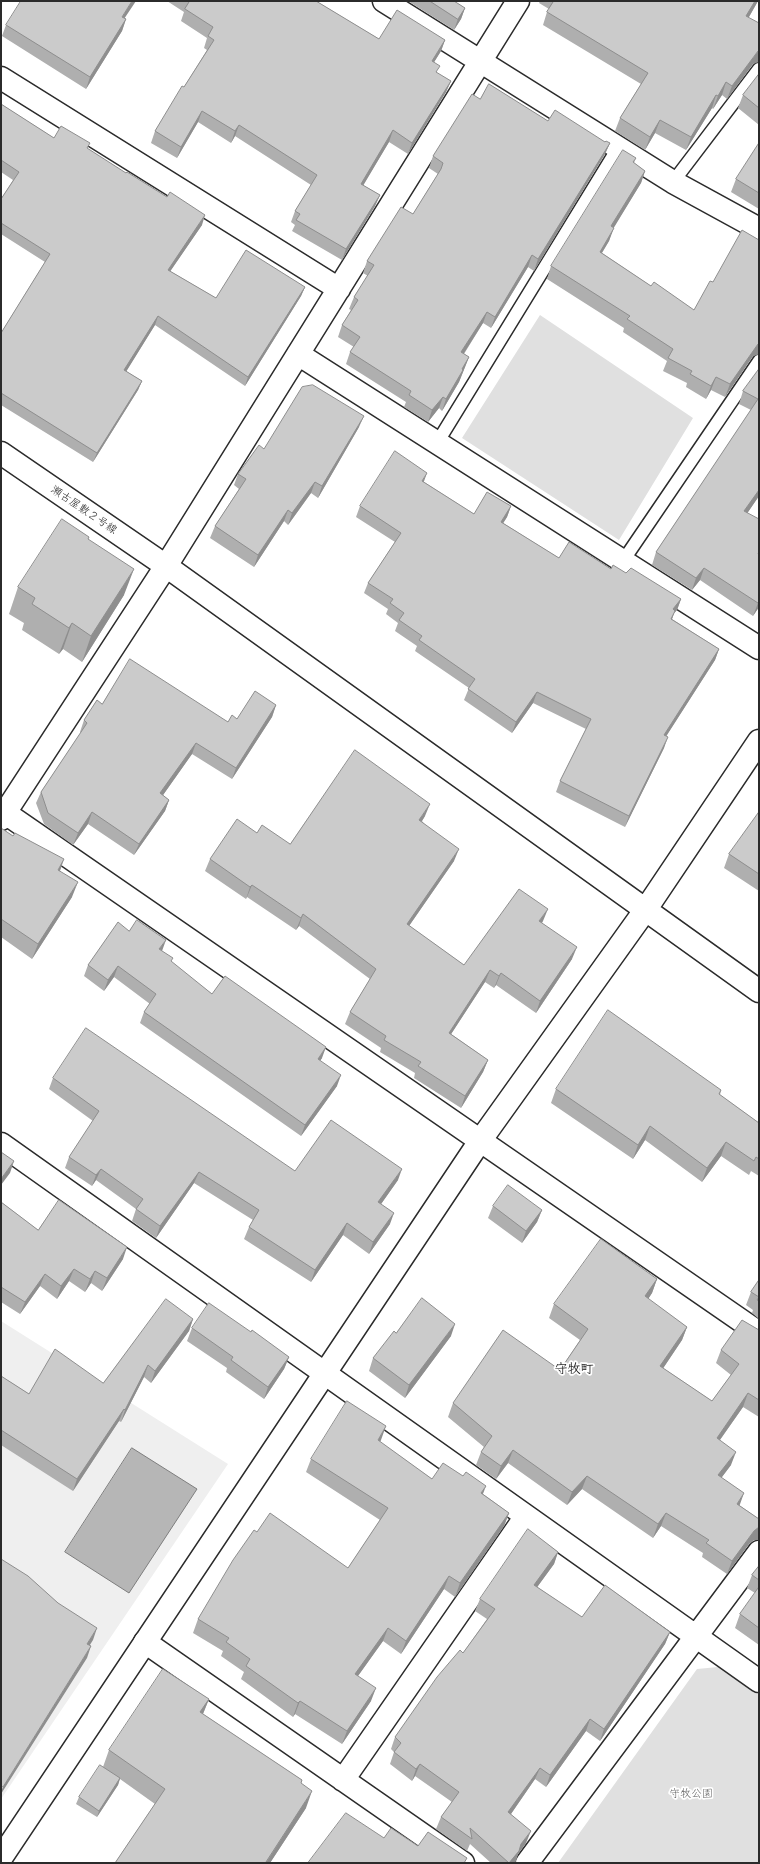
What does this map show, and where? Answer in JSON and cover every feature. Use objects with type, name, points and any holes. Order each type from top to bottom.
[{"type":"street","points":[[384,1],[673,182],[759,229]]},
{"type":"street","points":[[518,1],[166,566],[2,814],[759,1333]]},
{"type":"street","points":[[1,78],[339,289]]},
{"type":"street","points":[[298,354],[759,648]]},
{"type":"street","name":"瀬古屋敷２号線","points":[[1,453],[166,566],[759,991]]},
{"type":"street","points":[[1,1858],[480,1141],[646,910],[759,741]]},
{"type":"street","points":[[1,1144],[759,1682]]},
{"type":"street","points":[[343,1780],[526,1516]]},
{"type":"street","points":[[527,1863],[759,1552]]},
{"type":"street","points":[[145,1642],[463,1863]]},
{"type":"lane","points":[[673,182],[759,70]]},
{"type":"lane","points":[[437,443],[618,148]]},
{"type":"lane","points":[[623,561],[759,361]]},
{"type":"shaded area","points":[[1,1321],[228,1464],[1,1799]]},
{"type":"shaded area","points":[[132,1448],[197,1489],[129,1593],[65,1552]]},
{"type":"green space","points":[[540,315],[693,418],[619,540],[462,438]]},
{"type":"green space","name":"守牧公園","points":[[718,1667],[759,1695],[759,1863],[558,1863],[697,1669]]},
{"type":"building","points":[[21,1],[132,1],[122,17],[126,19],[90,77],[6,25]]},
{"type":"building","points":[[190,1],[316,1],[379,39],[397,10],[445,40],[432,61],[440,66],[436,72],[451,81],[412,143],[393,130],[361,184],[380,195],[346,249],[296,220],[300,214],[295,211],[317,175],[239,125],[235,131],[202,111],[181,147],[155,131],[182,86],[184,87],[214,40],[208,36],[213,27],[185,9]]},
{"type":"building","points":[[430,1],[454,1],[465,8],[458,19]]},
{"type":"building","points":[[554,1],[755,1],[746,16],[759,23],[759,51],[732,86],[726,82],[718,96],[716,95],[691,137],[660,120],[650,137],[620,118],[648,73],[547,12]]},
{"type":"building","points":[[759,74],[759,108],[743,95]]},
{"type":"building","points":[[489,84],[548,121],[555,110],[605,142],[610,143],[538,259],[532,255],[495,317],[487,312],[461,352],[469,357],[462,369],[463,370],[446,399],[443,397],[432,410],[409,395],[411,391],[350,352],[360,337],[342,325],[358,300],[354,297],[374,265],[367,261],[401,207],[413,214],[441,169],[443,163],[433,156],[472,94],[480,99]]},
{"type":"building","points":[[1,104],[54,138],[61,126],[90,143],[87,148],[126,173],[127,172],[167,197],[170,192],[205,215],[168,270],[216,298],[246,250],[305,287],[248,377],[158,316],[124,370],[142,381],[97,453],[1,393],[1,333],[50,254],[1,223],[1,199],[19,172],[1,160]]},
{"type":"building","points":[[759,143],[759,193],[736,179]]},
{"type":"building","points":[[623,150],[636,158],[633,162],[645,171],[611,226],[614,228],[600,252],[651,286],[654,282],[694,310],[710,281],[713,282],[742,230],[759,240],[759,343],[730,384],[716,377],[711,386],[690,374],[692,371],[668,358],[673,349],[627,319],[630,316],[551,266]]},
{"type":"building","points":[[759,369],[759,490],[744,511],[759,519],[758,603],[704,568],[696,578],[656,552],[758,399],[743,391]]},
{"type":"building","points":[[313,385],[364,416],[322,486],[315,482],[292,513],[288,510],[258,555],[215,526],[246,479],[238,474],[259,445],[264,449],[302,387]]},
{"type":"building","points":[[395,451],[427,473],[422,481],[474,514],[487,492],[511,506],[501,522],[559,558],[569,542],[611,569],[613,565],[626,573],[631,568],[681,599],[673,609],[675,611],[671,619],[719,649],[664,735],[668,737],[629,816],[560,781],[591,719],[537,692],[516,722],[468,689],[475,679],[419,640],[422,636],[399,620],[404,613],[390,603],[393,599],[368,583],[401,533],[360,506]]},
{"type":"building","points":[[62,519],[89,537],[88,539],[134,569],[91,636],[72,623],[69,628],[32,604],[35,598],[18,587]]},
{"type":"building","points":[[130,659],[228,722],[232,715],[237,719],[255,691],[276,705],[236,768],[196,743],[160,793],[169,800],[139,844],[92,812],[78,833],[48,813],[41,792],[87,723],[84,720],[97,700],[102,704]]},
{"type":"building","points":[[355,750],[430,804],[419,820],[459,849],[407,924],[464,965],[519,889],[548,909],[539,921],[577,947],[540,1001],[501,973],[499,976],[490,970],[449,1033],[488,1060],[465,1096],[418,1066],[421,1062],[384,1040],[386,1036],[350,1012],[376,969],[303,914],[301,918],[252,885],[250,887],[210,859],[237,819],[257,833],[262,825],[290,844]]},
{"type":"building","points":[[759,812],[759,874],[729,854]]},
{"type":"building","points":[[1,828],[13,836],[15,833],[64,859],[58,870],[78,882],[38,944],[1,919]]},
{"type":"building","points":[[137,920],[166,940],[159,949],[173,958],[171,961],[212,994],[225,976],[326,1047],[318,1059],[341,1075],[305,1125],[144,1012],[156,994],[118,966],[108,980],[88,965],[118,922],[129,931]]},
{"type":"building","points":[[608,1010],[721,1090],[719,1094],[759,1123],[759,1159],[756,1157],[754,1161],[726,1142],[707,1168],[650,1126],[638,1145],[556,1089]]},
{"type":"building","points":[[86,1028],[295,1171],[331,1120],[402,1169],[378,1202],[394,1213],[373,1242],[347,1223],[315,1270],[249,1227],[259,1210],[199,1172],[160,1226],[136,1209],[143,1199],[101,1169],[96,1175],[69,1157],[99,1111],[53,1078]]},
{"type":"building","points":[[1,1152],[14,1161],[1,1179]]},
{"type":"building","points":[[508,1185],[542,1210],[526,1231],[493,1206]]},
{"type":"building","points":[[59,1200],[127,1247],[107,1278],[95,1271],[90,1279],[74,1269],[61,1286],[45,1274],[25,1302],[1,1287],[1,1202],[38,1230]]},
{"type":"building","points":[[601,1239],[657,1279],[645,1296],[687,1327],[660,1366],[712,1401],[739,1364],[721,1350],[742,1320],[759,1330],[759,1400],[748,1393],[717,1438],[736,1452],[718,1475],[744,1493],[737,1504],[759,1519],[759,1527],[754,1531],[732,1561],[706,1543],[709,1540],[666,1513],[658,1524],[587,1476],[572,1492],[513,1450],[501,1466],[481,1452],[492,1436],[453,1403],[503,1330],[560,1370],[588,1329],[554,1304]]},
{"type":"building","points":[[759,1280],[759,1297],[751,1292]]},
{"type":"building","points":[[422,1298],[455,1324],[409,1385],[373,1358],[394,1331],[396,1333]]},
{"type":"building","points":[[166,1299],[193,1319],[155,1371],[148,1365],[125,1410],[124,1409],[77,1479],[1,1430],[1,1376],[29,1394],[55,1349],[103,1383]]},
{"type":"building","points":[[209,1303],[251,1332],[252,1330],[289,1357],[268,1387],[231,1360],[233,1357],[192,1328]]},
{"type":"building","points":[[347,1401],[386,1426],[378,1440],[432,1479],[443,1463],[463,1476],[466,1472],[486,1486],[481,1493],[509,1513],[460,1583],[449,1576],[406,1641],[388,1628],[355,1674],[376,1688],[347,1731],[300,1701],[298,1703],[246,1666],[250,1659],[226,1642],[229,1638],[198,1619],[233,1560],[254,1530],[257,1532],[270,1513],[348,1568],[388,1508],[311,1459]]},
{"type":"building","points":[[528,1529],[558,1552],[534,1585],[582,1617],[605,1585],[670,1632],[604,1729],[590,1719],[550,1775],[540,1768],[508,1812],[531,1831],[521,1844],[519,1851],[509,1863],[470,1828],[472,1839],[441,1817],[459,1792],[420,1764],[416,1769],[394,1752],[401,1743],[395,1737],[437,1677],[460,1650],[463,1653],[495,1609],[480,1599]]},
{"type":"building","points":[[1,1559],[28,1576],[58,1603],[97,1628],[87,1644],[91,1646],[3,1787],[1,1786]]},
{"type":"building","points":[[759,1566],[759,1580],[752,1575]]},
{"type":"building","points":[[759,1587],[759,1628],[740,1614]]},
{"type":"building","points":[[163,1669],[209,1699],[200,1712],[302,1780],[301,1783],[312,1791],[266,1862],[268,1863],[115,1863],[165,1789],[109,1750]]},
{"type":"building","points":[[100,1765],[120,1778],[99,1811],[79,1797]]},
{"type":"building","points":[[346,1813],[384,1838],[391,1828],[418,1846],[428,1832],[467,1858],[464,1863],[308,1863]]},
{"type":"district","name":"守牧町","points":[[574,1369]]}]
